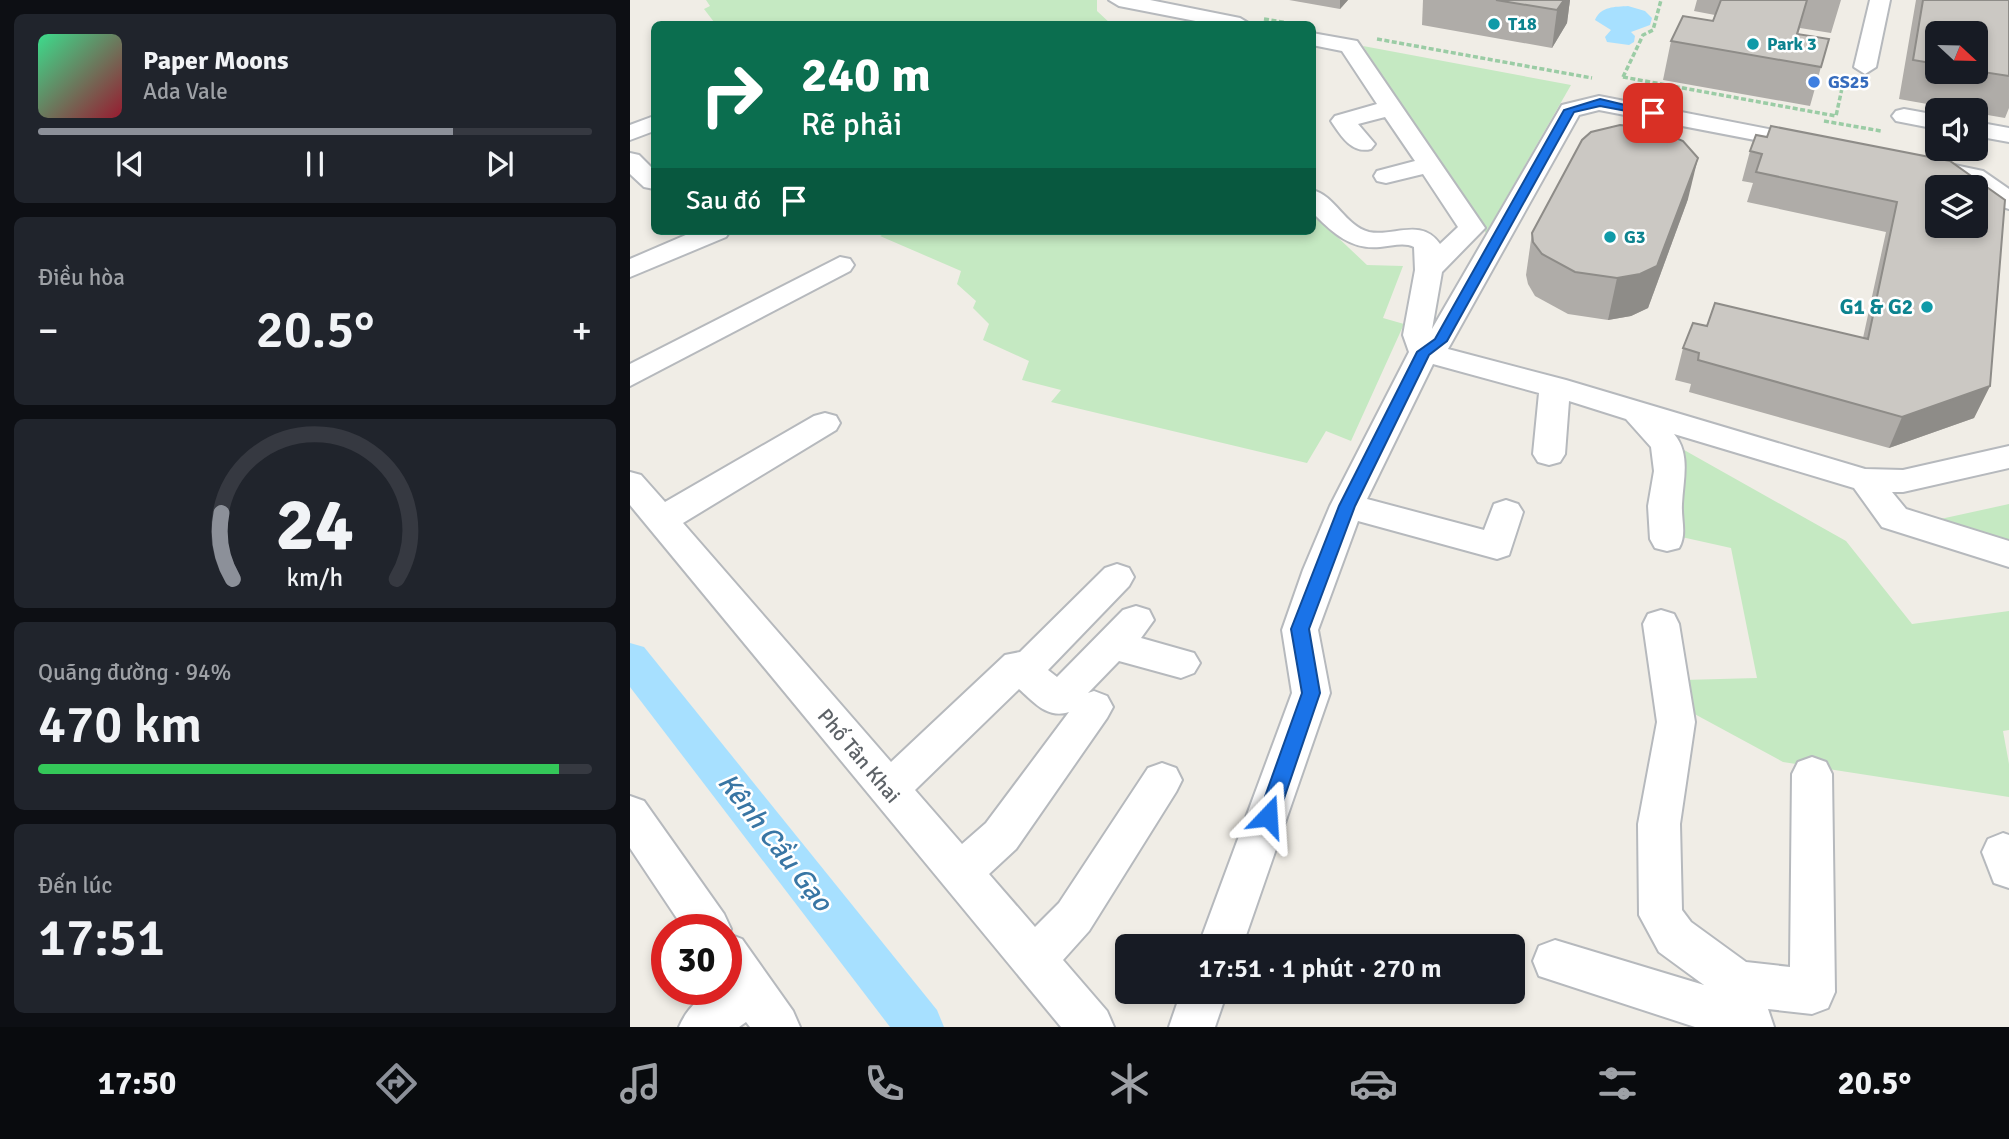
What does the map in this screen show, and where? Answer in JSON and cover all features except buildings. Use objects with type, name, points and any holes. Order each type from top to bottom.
[{"type":"street","points":[[1119,0],[1225,21]]},
{"type":"street","points":[[1856,68],[1880,0]]},
{"type":"street","points":[[1320,45],[1349,46],[1472,228],[1429,270]]},
{"type":"street","points":[[1339,107],[1377,87]]},
{"type":"street","points":[[1225,934],[1311,693],[1300,629],[1347,506],[1424,352],[1440,341],[1570,110],[1600,103],[1840,150]]},
{"type":"street","points":[[1363,144],[1343,121],[1390,108]]},
{"type":"street","points":[[1895,124],[1925,123]]},
{"type":"street","points":[[1988,131],[2009,135]]},
{"type":"street","points":[[630,160],[651,180]]},
{"type":"street","points":[[1907,163],[1974,176],[2009,201]]},
{"type":"street","points":[[1386,176],[1429,165]]},
{"type":"street","points":[[1316,201],[1356,236],[1365,240],[1408,236],[1423,240],[1427,245],[1429,270],[1417,335],[1424,352]]},
{"type":"street","points":[[630,269],[709,235]]},
{"type":"street","points":[[630,376],[840,265]]},
{"type":"street","points":[[1424,352],[1555,387],[1864,480],[1903,481],[2009,457]]},
{"type":"street","points":[[1549,454],[1555,387]]},
{"type":"street","points":[[1636,411],[1666,444],[1670,471],[1665,506],[1667,539]]},
{"type":"street","points":[[661,520],[825,424]]},
{"type":"street","points":[[1864,480],[1894,518],[2009,554]]},
{"type":"street","name":"Phố Tân Khai","points":[[630,483],[1091,1027]]},
{"type":"street","points":[[1347,506],[1497,546],[1506,512]]},
{"type":"street","points":[[1024,671],[1117,577]]},
{"type":"street","points":[[1661,624],[1676,722],[1659,824],[1661,915],[1675,937],[1747,1011]]},
{"type":"street","points":[[888,790],[1018,666],[1058,700],[1124,632],[1181,663]]},
{"type":"street","points":[[960,873],[1001,836],[1094,707]]},
{"type":"street","points":[[1555,961],[1747,1011],[1812,992],[1812,774]]},
{"type":"street","points":[[1033,961],[1074,917],[1162,780]]},
{"type":"street","points":[[630,814],[699,914]]},
{"type":"street","points":[[742,977],[777,1027]]},
{"type":"street","points":[[702,1027],[751,990]]},
{"type":"street","points":[[1192,1027],[1200,1004]]},
{"type":"path","points":[[1661,0],[1653,30],[1643,35],[1620,83],[1834,122],[1895,124]]},
{"type":"path","points":[[1366,37],[1593,78]]},
{"type":"path","points":[[1834,122],[1856,68]]},
{"type":"path","points":[[1623,77],[1836,116]]},
{"type":"path","points":[[1727,103],[1728,96]]},
{"type":"green space","points":[[706,0],[1097,0],[1097,11],[1108,21],[713,21],[704,9],[710,6]]},
{"type":"green space","points":[[1363,46],[1571,85],[1486,233]]},
{"type":"green space","points":[[1316,217],[1367,265],[1403,266],[1383,318],[1404,324],[1351,441],[1326,431],[1307,463],[1051,402],[1061,390],[1022,380],[1029,361],[983,340],[989,324],[973,308],[976,301],[957,284],[961,271],[880,236],[1316,235]]},
{"type":"green space","points":[[1677,446],[1846,541],[1912,624],[2009,611],[2009,730],[2003,731],[2009,764],[2009,797],[1783,762],[1689,711],[1683,680],[1757,678],[1731,548],[1668,534]]},
{"type":"green space","points":[[2009,504],[2009,543],[1936,520]]},
{"type":"water","points":[[1628,6],[1645,11],[1652,18],[1650,25],[1631,32],[1635,36],[1634,42],[1629,45],[1607,42],[1605,37],[1611,30],[1595,20],[1601,12],[1609,8]]},
{"type":"waterway","name":"Kênh Cầu Gạo","points":[[630,658],[920,1027]]},
{"type":"place","name":"T18","points":[[1494,24]]},
{"type":"place","name":"Park 3","points":[[1753,44]]},
{"type":"place","name":"GS25","points":[[1814,82]]},
{"type":"place","name":"G3","points":[[1610,237]]},
{"type":"place","name":"G1 & G2","points":[[1927,307]]},
{"type":"route","points":[[1268,816],[1311,693],[1300,629],[1347,506],[1424,352],[1440,341],[1570,110],[1600,103],[1653,113]]}]
